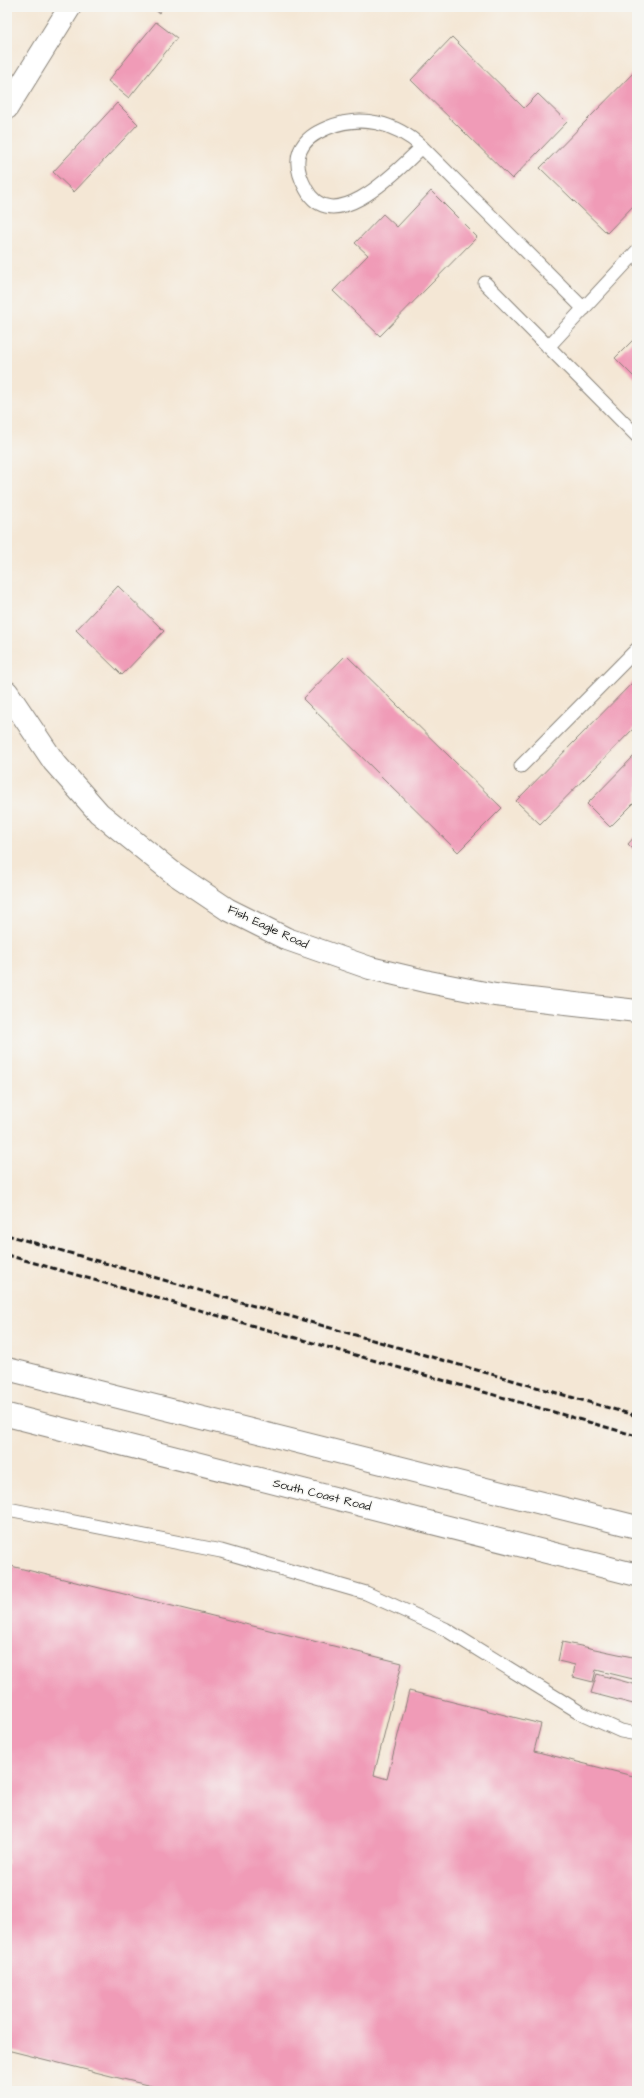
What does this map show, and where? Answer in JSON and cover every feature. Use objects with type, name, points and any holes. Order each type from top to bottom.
[{"type":"street","points":[[7,108],[70,7]]},
{"type":"street","name":"Fish Eagle Road","points":[[7,692],[54,762],[99,813],[172,872],[227,909],[287,939],[370,968],[429,982],[495,995],[637,1011]]},
{"type":"street","points":[[7,1369],[637,1527]]},
{"type":"street","name":"South Coast Road","points":[[7,1415],[637,1575]]},
{"type":"lane","points":[[422,147],[361,199],[342,205],[325,204],[314,197],[308,192],[299,171],[299,153],[309,138],[333,126],[352,121],[370,121],[400,131],[422,147],[584,309]]},
{"type":"lane","points":[[548,348],[637,251]]},
{"type":"lane","points":[[485,283],[637,436]]},
{"type":"lane","points":[[521,766],[637,649]]},
{"type":"lane","points":[[8,1509],[221,1551],[366,1593],[445,1629],[581,1713],[620,1731],[637,1734]]},
{"type":"building","points":[[151,7],[163,7],[159,13]]},
{"type":"building","points":[[156,22],[177,38],[129,98],[108,81]]},
{"type":"building","points":[[452,37],[524,108],[538,94],[567,122],[512,179],[411,80]]},
{"type":"building","points":[[637,69],[637,202],[607,233],[540,168]]},
{"type":"building","points":[[117,103],[138,124],[74,192],[53,172]]},
{"type":"building","points":[[431,191],[477,237],[380,336],[333,291],[368,255],[355,243],[383,214],[397,227]]},
{"type":"building","points":[[637,336],[637,380],[615,358]]},
{"type":"building","points":[[118,586],[164,631],[122,675],[76,630]]},
{"type":"building","points":[[346,655],[502,808],[458,852],[303,699]]},
{"type":"building","points":[[637,678],[637,725],[540,824],[516,801]]},
{"type":"building","points":[[637,753],[637,800],[610,827],[587,804]]},
{"type":"building","points":[[637,834],[637,853],[628,844]]},
{"type":"building","points":[[7,1565],[402,1663],[374,1775],[387,1779],[409,1691],[541,1724],[534,1751],[637,1777],[637,2091],[171,2091],[7,2050]]},
{"type":"building","points":[[562,1642],[637,1658],[637,1680],[596,1670],[593,1682],[573,1677],[575,1665],[558,1661]]},
{"type":"building","points":[[597,1674],[637,1685],[637,1705],[591,1693]]},
{"type":"railway","points":[[7,1235],[637,1416]]},
{"type":"railway","points":[[7,1255],[637,1436]]}]
